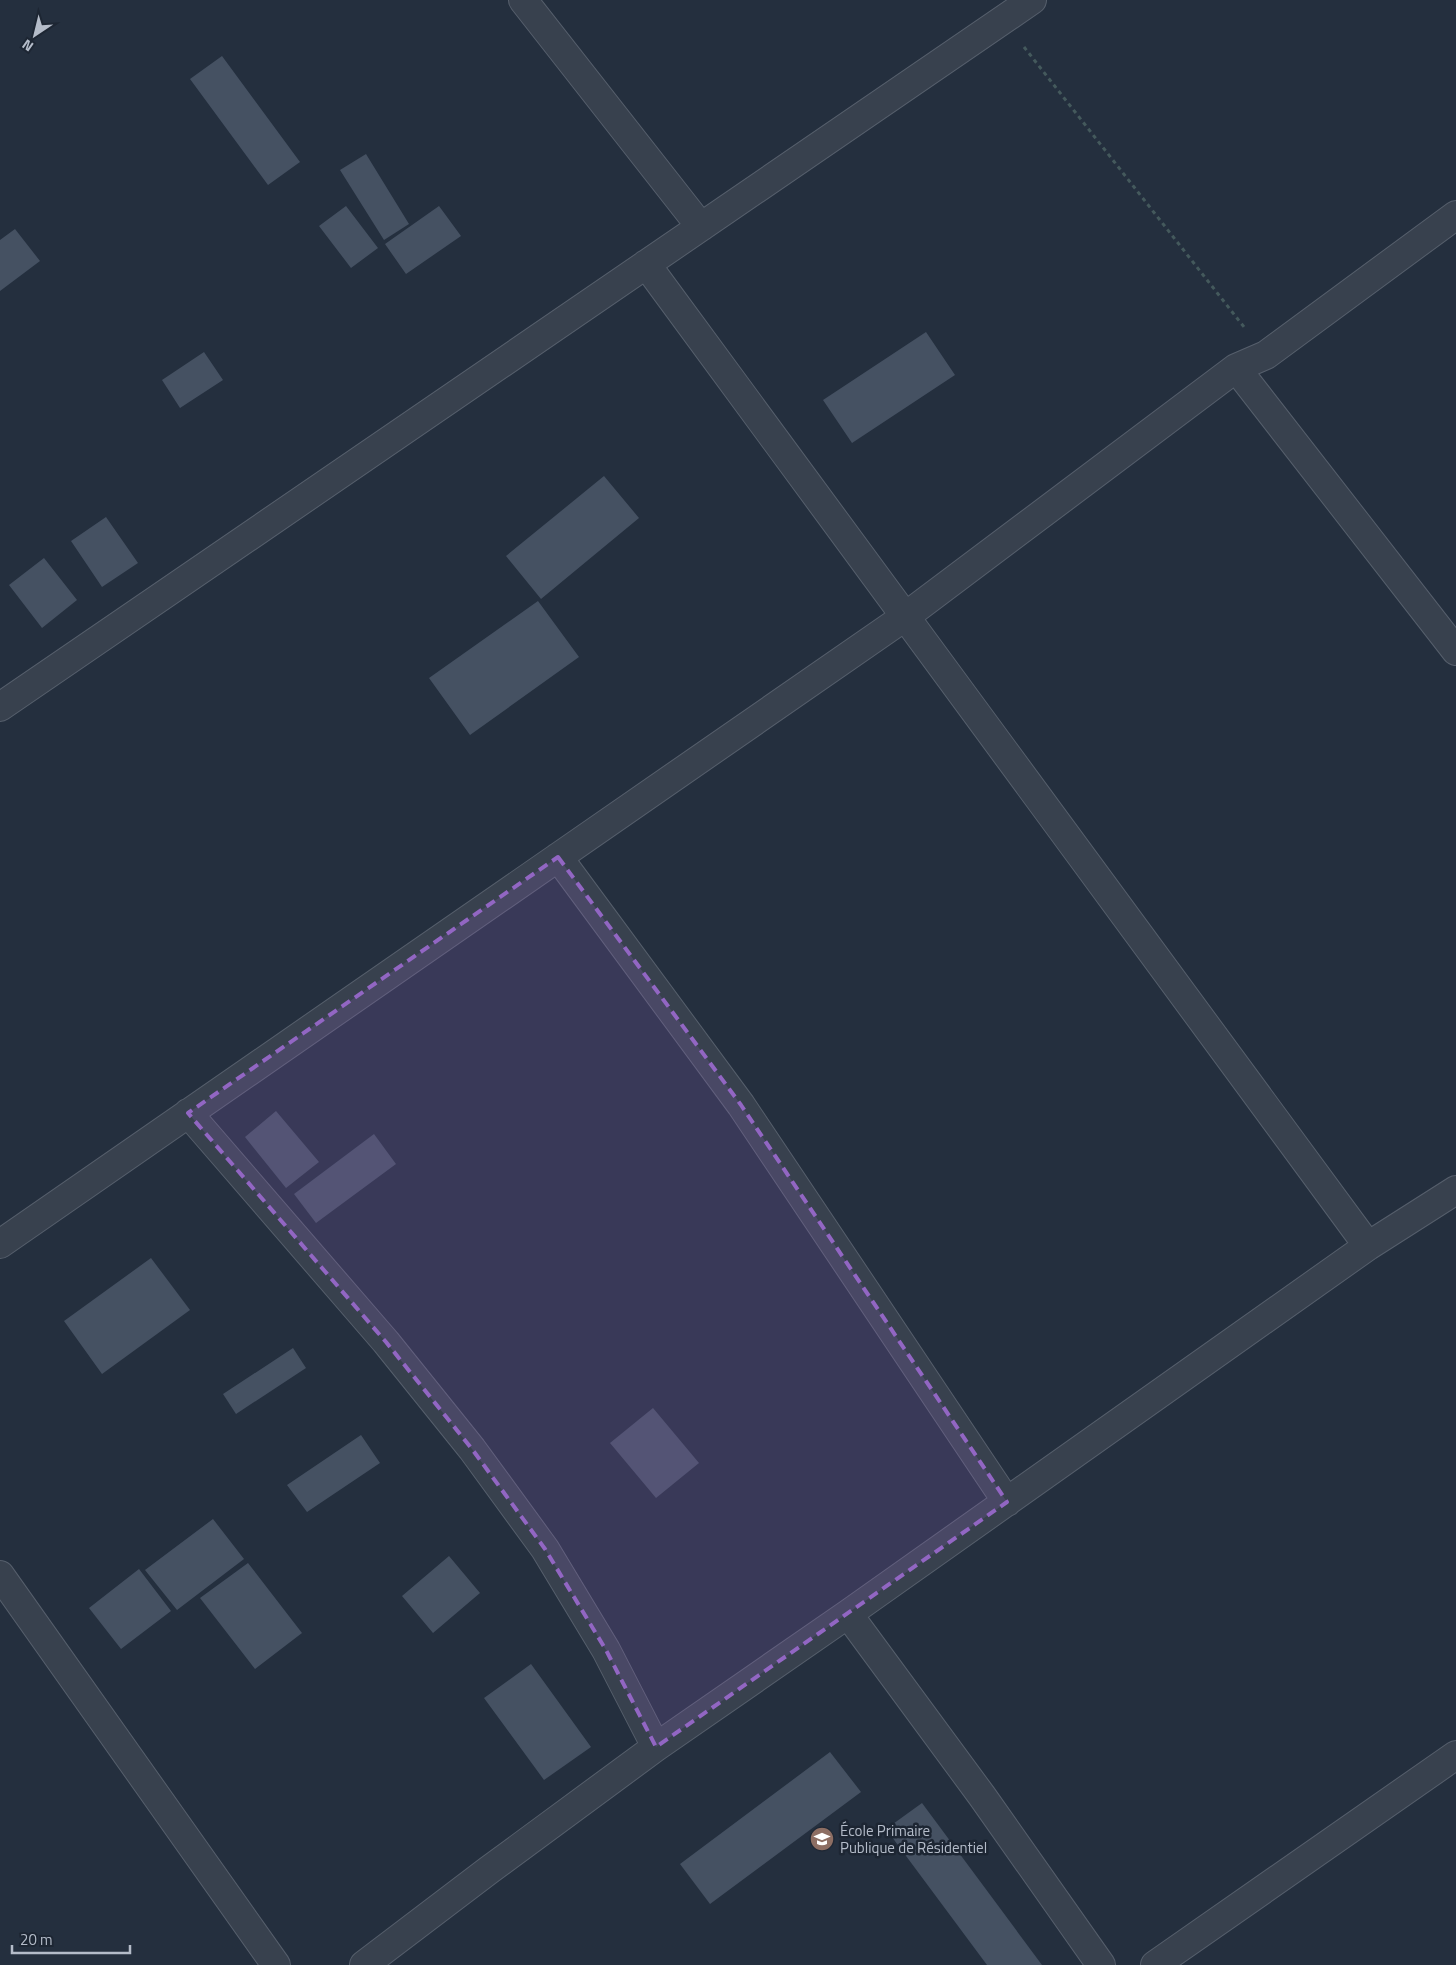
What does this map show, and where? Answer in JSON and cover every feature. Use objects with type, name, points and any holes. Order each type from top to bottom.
[{"type":"street","points":[[523,0],[701,227]]},
{"type":"street","points":[[0,707],[1032,0]]},
{"type":"street","points":[[0,1244],[906,616],[1236,368],[1266,355],[1456,214]]},
{"type":"street","points":[[646,264],[1368,1246]]},
{"type":"street","points":[[1236,368],[1456,651]]},
{"type":"street","points":[[558,857],[741,1105],[1007,1502]]},
{"type":"street","points":[[188,1113],[386,1342],[472,1449],[506,1495],[545,1549],[606,1650],[656,1747]]},
{"type":"street","points":[[364,1965],[488,1870],[656,1747],[848,1614],[1368,1246],[1456,1190]]},
{"type":"street","points":[[0,1575],[276,1965]]},
{"type":"street","points":[[848,1614],[982,1796],[1101,1965]]},
{"type":"street","points":[[1155,1965],[1456,1755]]},
{"type":"path","points":[[1003,20],[1266,355]]},
{"type":"highlighted area","points":[[558,857],[741,1105],[1007,1502],[656,1747],[606,1650],[545,1549],[472,1449],[386,1342],[188,1113]]},
{"type":"building","points":[[222,56],[300,162],[268,185],[190,79]]},
{"type":"building","points":[[366,154],[409,224],[384,240],[340,170]]},
{"type":"building","points":[[346,206],[378,248],[351,268],[319,226]]},
{"type":"building","points":[[439,206],[461,236],[406,274],[385,244]]},
{"type":"building","points":[[15,229],[40,261],[0,291],[0,240]]},
{"type":"building","points":[[926,332],[955,375],[852,443],[823,400]]},
{"type":"building","points":[[204,352],[223,380],[180,408],[162,380]]},
{"type":"building","points":[[604,476],[639,518],[541,599],[506,556]]},
{"type":"building","points":[[106,517],[138,563],[102,587],[71,541]]},
{"type":"building","points":[[44,558],[77,600],[42,628],[9,585]]},
{"type":"building","points":[[538,601],[579,657],[470,735],[429,678]]},
{"type":"building","points":[[276,1111],[319,1162],[286,1188],[245,1137]]},
{"type":"building","points":[[374,1134],[396,1164],[316,1223],[294,1194]]},
{"type":"building","points":[[151,1258],[190,1310],[102,1374],[64,1321]]},
{"type":"building","points":[[293,1348],[306,1368],[236,1414],[223,1394]]},
{"type":"building","points":[[653,1408],[699,1463],[656,1498],[610,1443]]},
{"type":"building","points":[[361,1435],[380,1463],[307,1512],[287,1485]]},
{"type":"building","points":[[213,1519],[244,1559],[177,1610],[145,1570]]},
{"type":"building","points":[[449,1556],[480,1593],[433,1633],[402,1596]]},
{"type":"building","points":[[248,1563],[302,1633],[255,1669],[200,1598]]},
{"type":"building","points":[[139,1569],[171,1611],[121,1649],[89,1608]]},
{"type":"building","points":[[531,1664],[591,1747],[544,1780],[484,1698]]},
{"type":"building","points":[[830,1752],[861,1792],[710,1904],[680,1864]]},
{"type":"building","points":[[922,1803],[1042,1965],[987,1965],[886,1829]]},
{"type":"place","name":"École Primaire Publique de Résidentiel","points":[[822,1839]]}]
